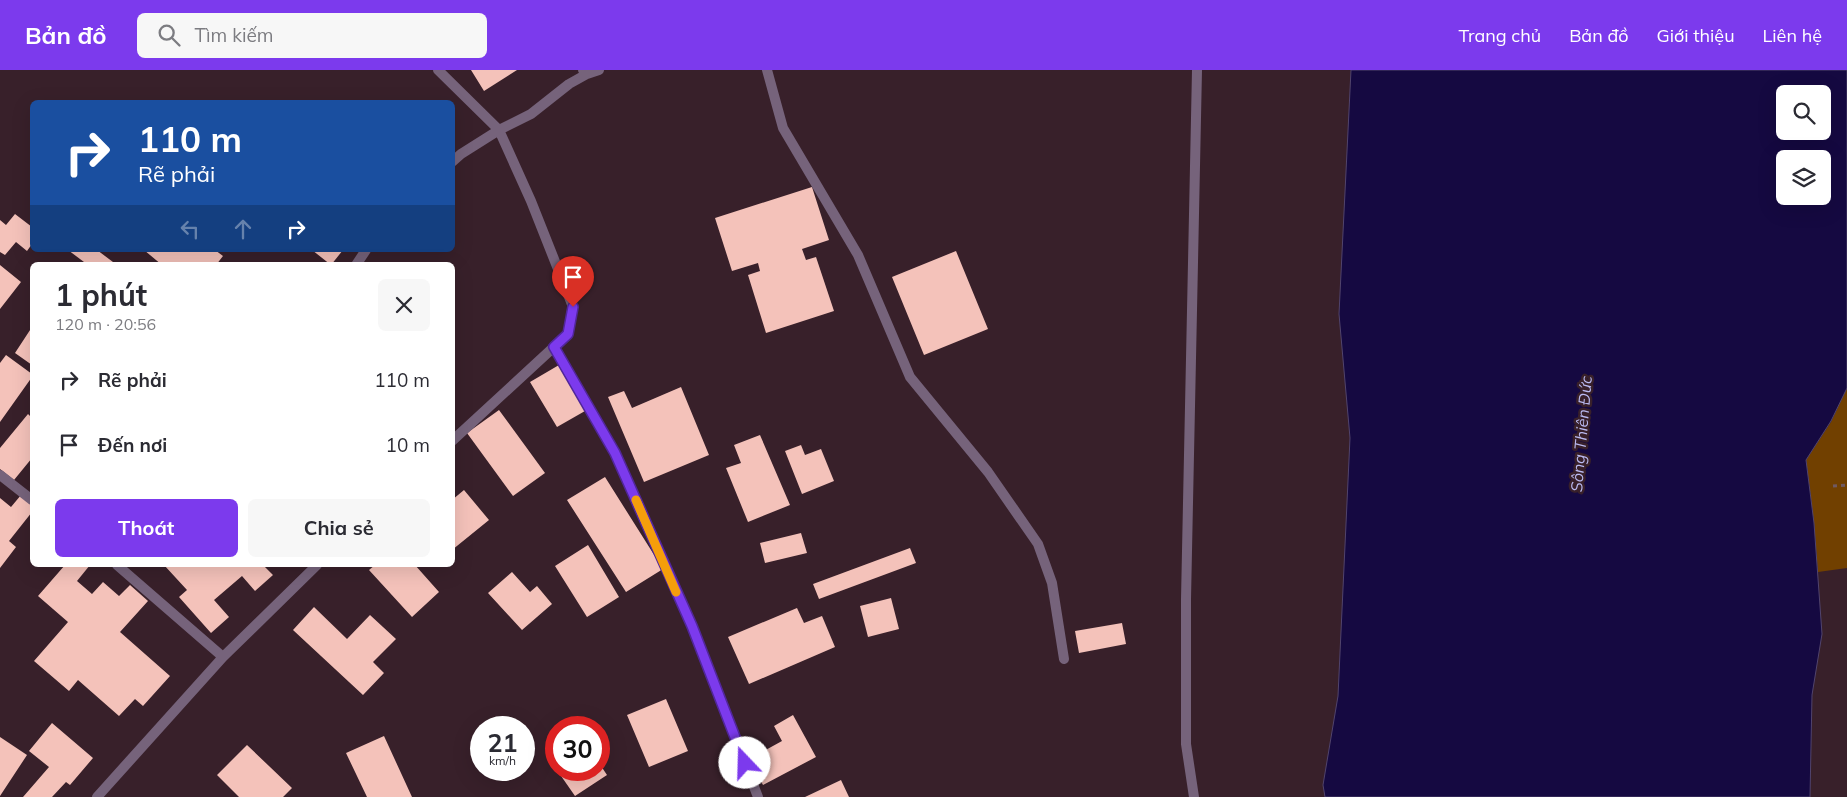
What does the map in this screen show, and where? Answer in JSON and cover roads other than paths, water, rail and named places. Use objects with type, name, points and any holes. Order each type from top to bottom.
[{"type":"street","points":[[438,70],[499,130],[531,201],[573,307],[568,334],[455,437]]},
{"type":"street","points":[[455,160],[499,130],[531,114],[585,72],[599,70]]},
{"type":"street","points":[[768,70],[783,128],[858,255],[910,376],[988,472],[1038,544],[1052,583],[1064,659]]},
{"type":"street","points":[[1194,797],[1186,744],[1186,599],[1197,70]]},
{"type":"street","points":[[554,347],[615,453],[692,626],[758,797]]},
{"type":"street","points":[[0,475],[30,498]]},
{"type":"street","points":[[119,567],[223,657]]},
{"type":"street","points":[[96,797],[223,657],[315,567]]},
{"type":"water","name":"Sông Thiên Đức","points":[[1351,70],[1847,70],[1847,388],[1831,421],[1806,460],[1814,523],[1822,634],[1812,695],[1810,797],[1325,797],[1323,785],[1338,696],[1350,438],[1339,314]]}]
